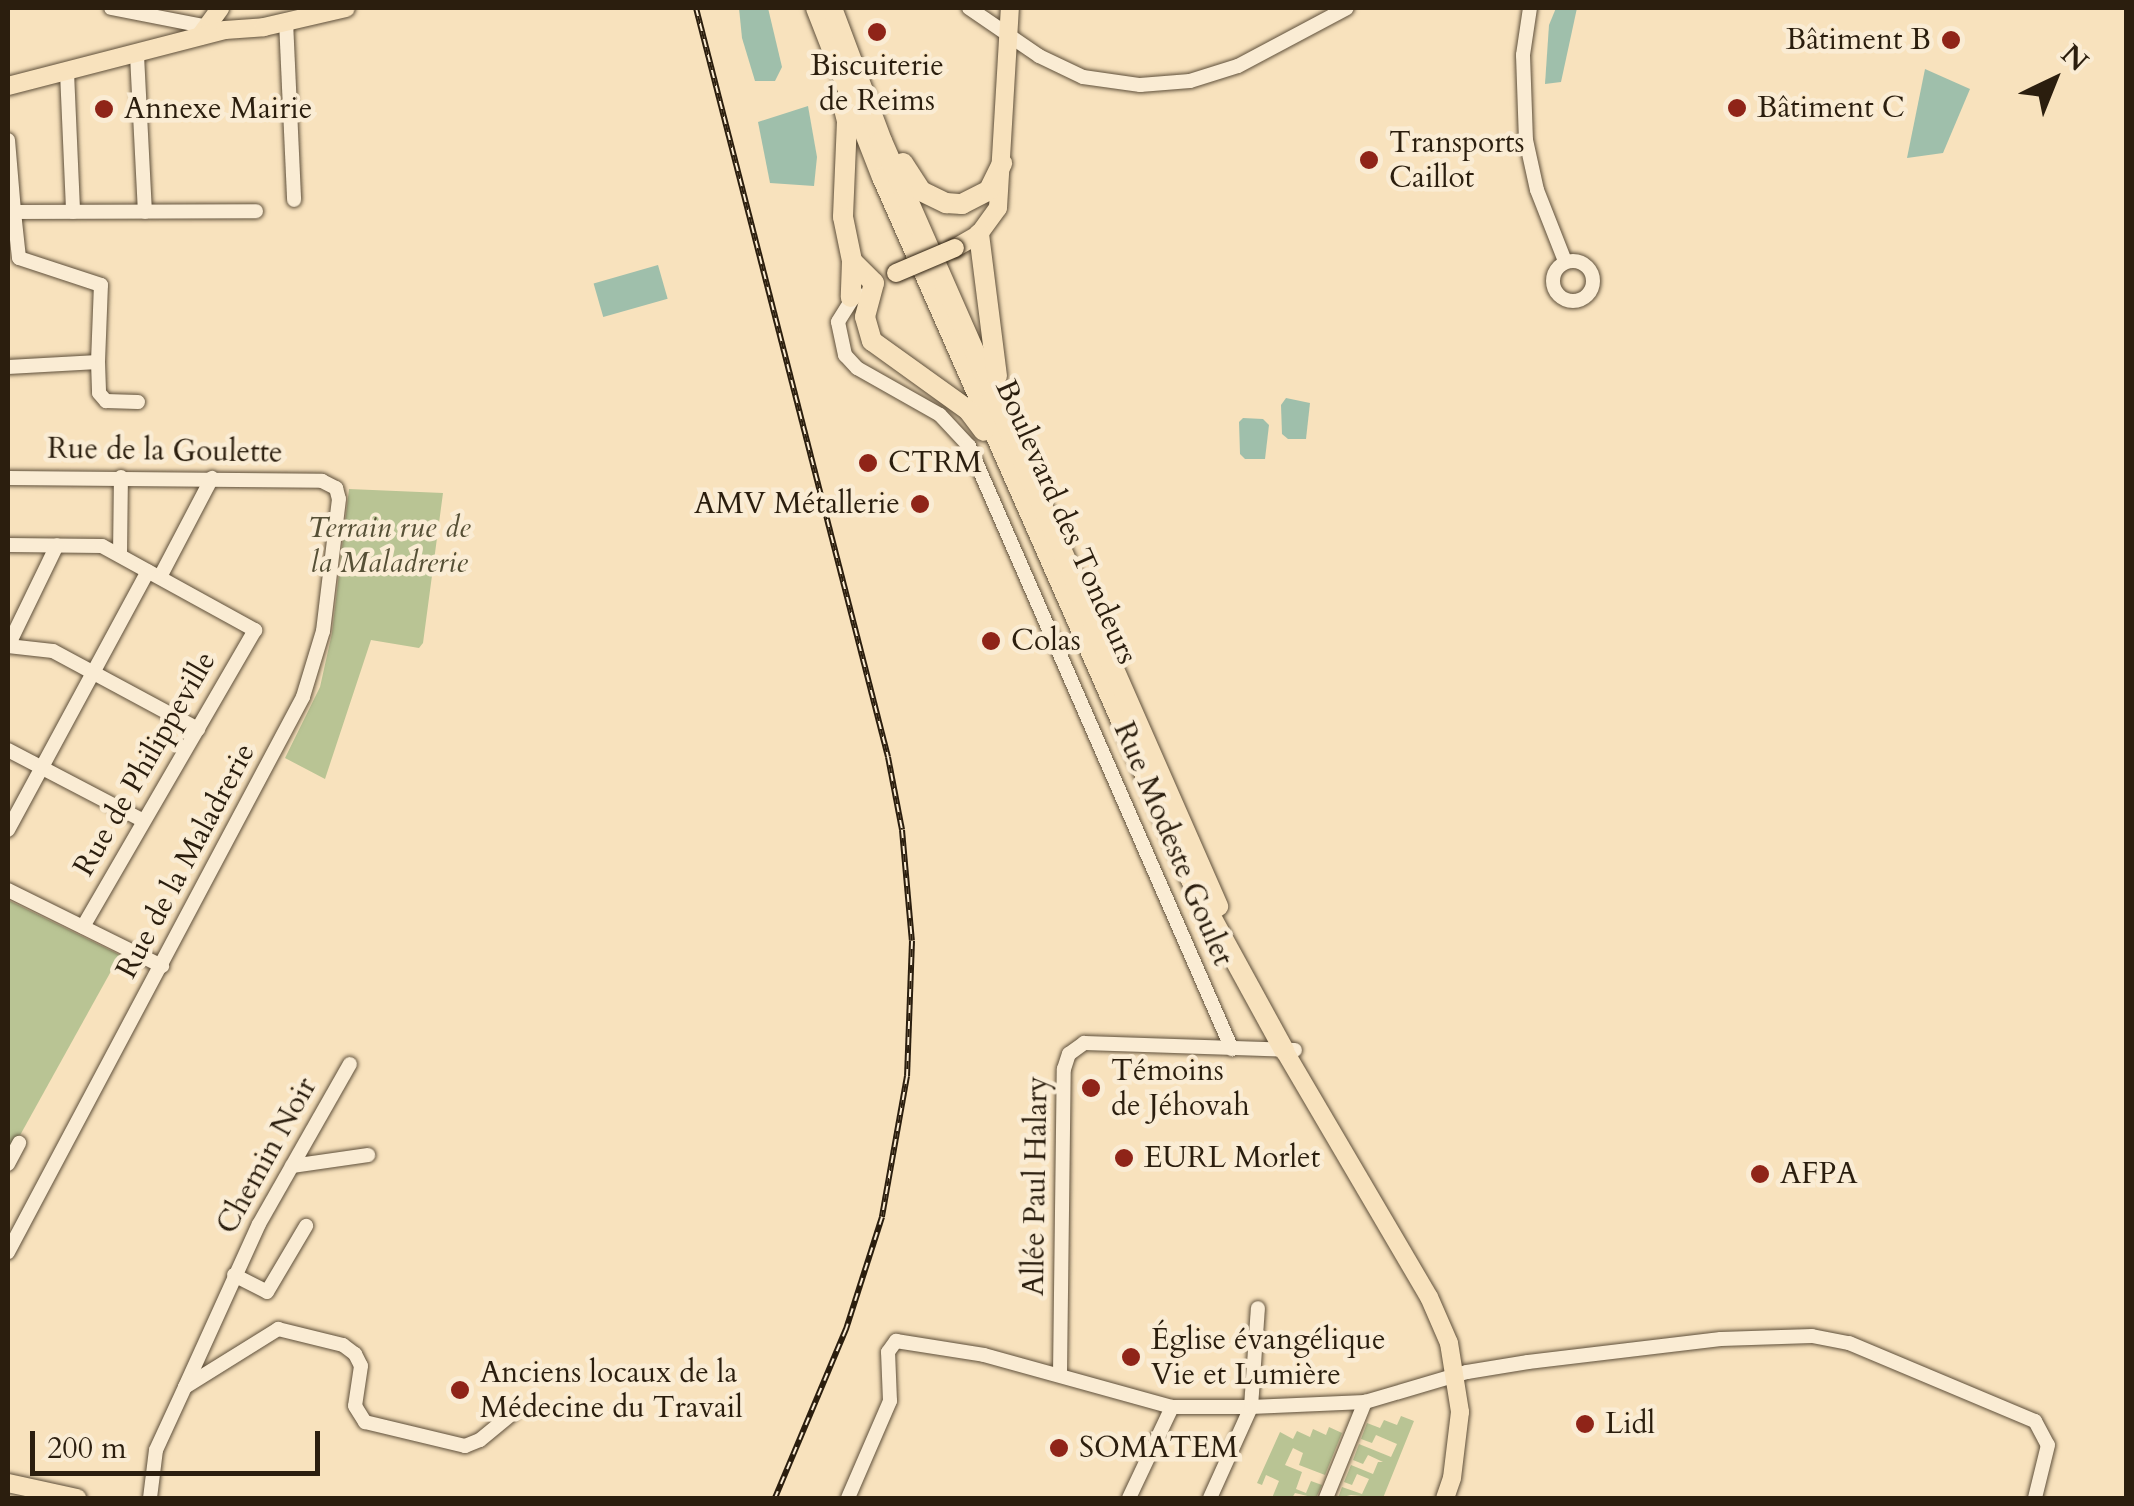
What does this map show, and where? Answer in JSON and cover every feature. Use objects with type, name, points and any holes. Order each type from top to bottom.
[{"type":"highway","points":[[814,8],[847,122],[843,217],[852,261],[851,298]]},
{"type":"highway","name":"Boulevard des Tondeurs","points":[[814,8],[882,178],[1204,906],[1290,1050]]},
{"type":"highway","name":"Boulevard des Tondeurs","points":[[832,8],[882,140],[1046,514],[1232,936],[1290,1050]]},
{"type":"highway","points":[[843,37],[910,178],[922,191],[946,203],[978,199],[989,190],[1002,163]]},
{"type":"highway","points":[[986,226],[990,350],[1046,514]]},
{"type":"highway","points":[[852,261],[874,283],[865,317],[872,341],[976,420],[1072,626],[1100,675]]},
{"type":"main road","points":[[8,86],[137,55],[225,22],[264,26],[346,8]]},
{"type":"main road","points":[[874,283],[956,248],[986,226],[1001,191],[1010,8]]},
{"type":"main road","points":[[1290,1050],[1429,1297],[1462,1374],[1470,1423],[1464,1467],[1454,1498]]},
{"type":"main road","points":[[1445,1498],[1457,1448],[1462,1374]]},
{"type":"main road","points":[[8,1483],[78,1498]]},
{"type":"street","points":[[111,8],[225,22]]},
{"type":"street","points":[[969,8],[1039,56],[1083,77],[1140,85],[1190,82],[1248,62],[1347,8]]},
{"type":"street","points":[[1530,8],[1523,55],[1526,140],[1537,190],[1565,260]]},
{"type":"street","points":[[286,22],[294,200]]},
{"type":"street","points":[[137,55],[145,212]]},
{"type":"street","points":[[67,72],[73,212]]},
{"type":"street","points":[[8,140],[19,258],[101,286],[99,393],[106,401],[138,402]]},
{"type":"street","points":[[14,213],[256,212]]},
{"type":"street","points":[[851,298],[874,283]]},
{"type":"street","name":"Rue Modeste Goulet","points":[[851,298],[838,322],[845,355],[857,368],[940,415],[970,446],[1232,1049]]},
{"type":"street","points":[[8,367],[98,362]]},
{"type":"street","points":[[120,477],[120,555]]},
{"type":"street","name":"Rue de la Goulette","points":[[8,478],[322,481]]},
{"type":"street","points":[[8,830],[91,672],[212,478]]},
{"type":"street","name":"Rue de la Maladrerie","points":[[8,1252],[290,726],[312,672],[324,631],[339,499],[336,488],[322,481]]},
{"type":"street","points":[[8,545],[102,546],[154,574]]},
{"type":"street","points":[[57,545],[8,646],[52,651],[198,730]]},
{"type":"street","name":"Rue de Philippeville","points":[[83,926],[255,630],[154,574]]},
{"type":"street","points":[[8,750],[144,821]]},
{"type":"street","points":[[8,890],[162,966]]},
{"type":"street","name":"Allée Paul Halary","points":[[1060,1375],[1064,1069],[1070,1054],[1084,1043],[1290,1050]]},
{"type":"street","name":"Chemin Noir","points":[[150,1498],[156,1450],[234,1275],[350,1064]]},
{"type":"street","points":[[8,1164],[19,1143]]},
{"type":"street","points":[[292,1166],[368,1155]]},
{"type":"street","name":"Chemin Noir","points":[[234,1275],[267,1292],[306,1226]]},
{"type":"street","points":[[1210,1498],[1252,1407],[1258,1308]]},
{"type":"street","points":[[185,1387],[278,1329],[343,1345],[356,1354],[360,1366],[355,1406],[365,1422],[466,1446],[480,1440],[514,1412]]},
{"type":"street","points":[[848,1498],[890,1401],[888,1352],[896,1341],[942,1346],[1172,1406],[1252,1407],[1364,1402],[1462,1374],[1721,1339],[1812,1336],[1849,1343],[2035,1421],[2048,1445],[2035,1498]]},
{"type":"street","points":[[1326,1498],[1364,1402]]},
{"type":"street","points":[[1130,1498],[1172,1406]]},
{"type":"green space","name":"Terrain rue de la Maladrerie","points":[[349,489],[443,493],[423,643],[419,648],[371,640],[325,779],[285,758],[320,687],[332,633]]},
{"type":"green space","points":[[8,900],[120,955],[8,1157]]},
{"type":"green space","points":[[1401,1416],[1414,1421],[1383,1498],[1338,1498],[1342,1487],[1362,1494],[1369,1479],[1357,1474],[1352,1485],[1344,1482],[1351,1465],[1373,1474],[1378,1462],[1383,1462],[1368,1455],[1363,1464],[1353,1460],[1359,1444],[1391,1457],[1397,1444],[1376,1435],[1372,1443],[1361,1439],[1367,1423],[1380,1428],[1384,1420],[1397,1425]]},
{"type":"green space","points":[[1329,1427],[1342,1433],[1325,1475],[1299,1465],[1303,1453],[1293,1448],[1285,1465],[1302,1472],[1296,1489],[1306,1493],[1311,1481],[1322,1485],[1316,1498],[1295,1493],[1292,1498],[1272,1498],[1279,1481],[1266,1475],[1262,1485],[1257,1483],[1280,1432],[1293,1439],[1297,1431],[1310,1437],[1313,1429],[1326,1435]]},
{"type":"shaded area","points":[[739,8],[768,8],[782,67],[775,81],[755,81],[742,38]]},
{"type":"shaded area","points":[[1556,8],[1577,8],[1561,82],[1545,84],[1549,25]]},
{"type":"shaded area","points":[[1925,69],[1970,89],[1943,153],[1907,158]]},
{"type":"shaded area","points":[[808,106],[817,157],[814,186],[770,183],[758,122]]},
{"type":"shaded area","points":[[658,265],[668,299],[603,317],[594,283]]},
{"type":"shaded area","points":[[1286,398],[1310,403],[1306,439],[1288,439],[1282,434],[1281,405]]},
{"type":"shaded area","points":[[1243,418],[1263,419],[1269,425],[1265,459],[1245,459],[1240,454],[1239,422]]},
{"type":"railway","points":[[696,8],[888,757],[902,830],[912,941],[907,1076],[882,1217],[846,1329],[775,1498]]},
{"type":"place","name":"Biscuiterie de Reims","points":[[877,32]]},
{"type":"place","name":"Bâtiment B","points":[[1951,40]]},
{"type":"place","name":"Bâtiment C","points":[[1737,108]]},
{"type":"place","name":"Annexe Mairie","points":[[104,109]]},
{"type":"place","name":"Transports Caillot","points":[[1369,160]]},
{"type":"place","name":"CTRM","points":[[868,463]]},
{"type":"place","name":"AMV Métallerie","points":[[920,504]]},
{"type":"place","name":"Colas","points":[[991,641]]},
{"type":"place","name":"Témoins de Jéhovah","points":[[1091,1088]]},
{"type":"place","name":"EURL Morlet","points":[[1124,1158]]},
{"type":"place","name":"AFPA","points":[[1760,1174]]},
{"type":"place","name":"Église évangélique Vie et Lumière","points":[[1131,1357]]},
{"type":"place","name":"Anciens locaux de la Médecine du Travail","points":[[460,1390]]},
{"type":"place","name":"Lidl","points":[[1585,1424]]},
{"type":"place","name":"SOMATEM","points":[[1059,1448]]}]
